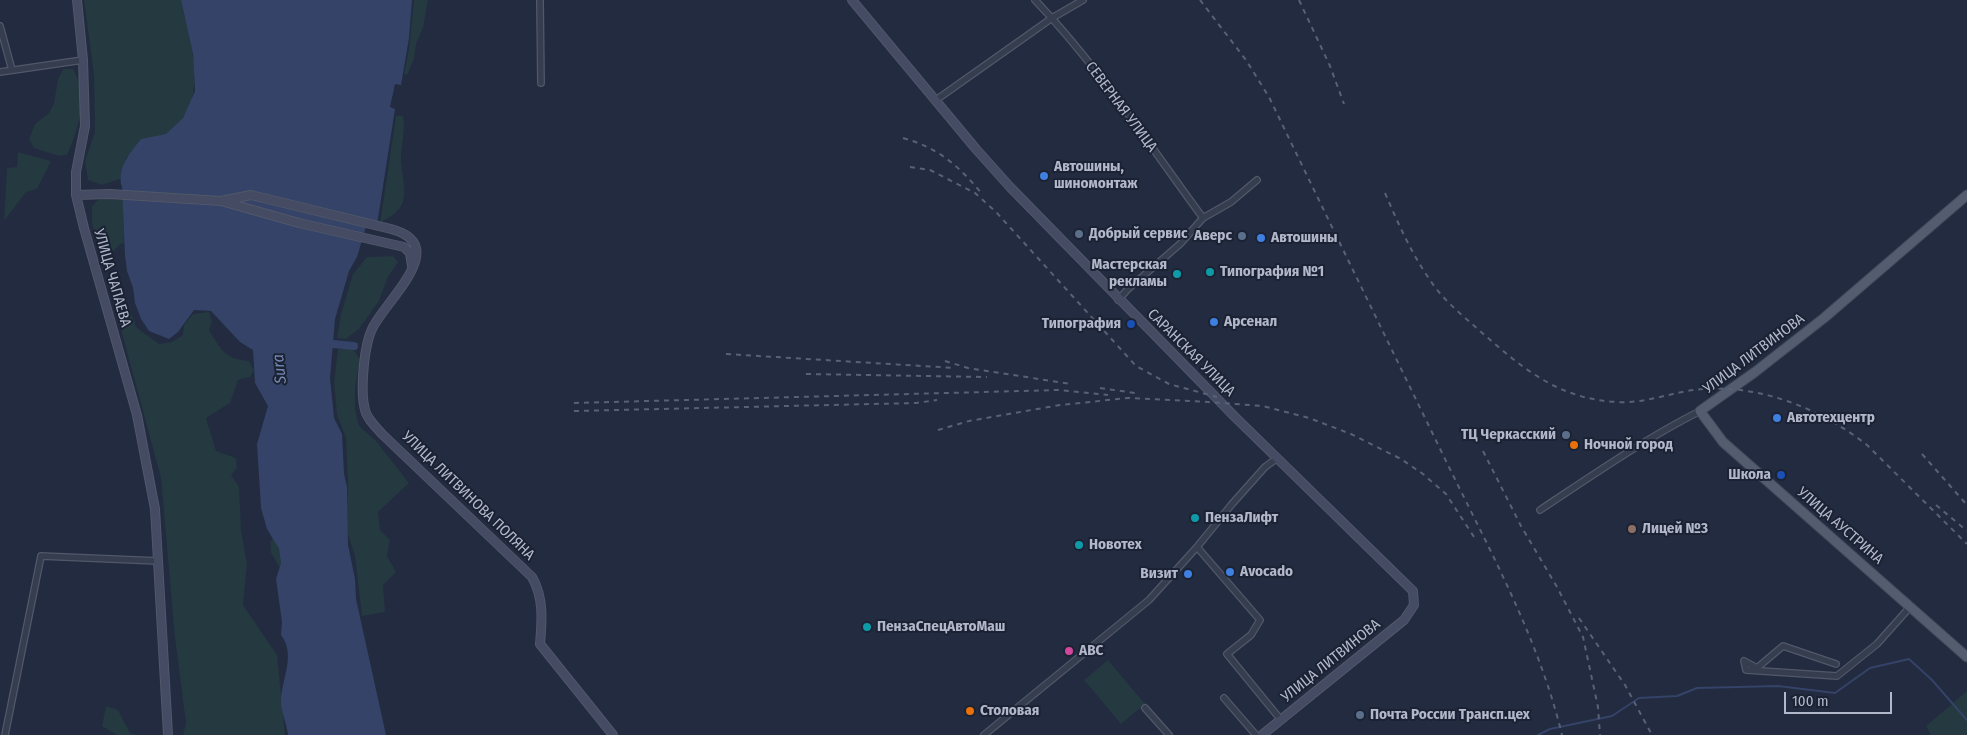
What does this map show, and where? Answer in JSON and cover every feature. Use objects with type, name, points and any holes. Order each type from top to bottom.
[{"type":"main road","name":"УЛИЦА ЧАПАЕВА","points":[[77,0],[85,126],[76,172],[76,195],[137,415],[155,510],[168,735]]},
{"type":"main road","name":"САРАНСКАЯ УЛИЦА","points":[[852,0],[1010,187],[1118,300],[1276,458],[1413,591],[1414,605]]},
{"type":"main road","points":[[76,195],[110,194],[221,201],[298,223],[384,242],[408,250],[412,258],[412,270]]},
{"type":"main road","name":"УЛИЦА ЛИТВИНОВА","points":[[1700,411],[1755,372],[1824,318],[1967,195]]},
{"type":"main road","points":[[221,201],[251,196],[392,229],[409,236],[416,244],[417,258],[412,270]]},
{"type":"main road","name":"УЛИЦА ЛИТВИНОВА ПОЛЯНА","points":[[412,270],[380,316],[369,336],[364,368],[364,403],[366,413],[382,434],[532,577],[538,587],[541,598],[542,624],[540,644],[613,735]]},
{"type":"main road","name":"УЛИЦА АУСТРИНА","points":[[1700,411],[1723,442],[1967,657]]},
{"type":"main road","name":"УЛИЦА ЛИТВИНОВА","points":[[1262,735],[1404,620],[1414,605]]},
{"type":"street","points":[[540,0],[541,83]]},
{"type":"street","name":"СЕВЕРНАЯ УЛИЦА","points":[[1035,0],[1119,100],[1204,218]]},
{"type":"street","points":[[936,100],[1052,18],[1083,0]]},
{"type":"street","points":[[0,26],[12,70]]},
{"type":"street","points":[[0,72],[82,60]]},
{"type":"street","points":[[1118,300],[1180,244],[1204,218],[1231,202],[1257,180]]},
{"type":"street","name":"УЛИЦА ЛИТВИНОВА","points":[[1540,510],[1623,454],[1700,411]]},
{"type":"street","points":[[984,735],[1149,600],[1265,467],[1276,458]]},
{"type":"street","points":[[1197,547],[1260,620],[1251,635],[1227,654],[1281,720]]},
{"type":"street","points":[[6,735],[41,556],[158,561]]},
{"type":"street","points":[[1836,664],[1783,646],[1757,668],[1744,661],[1746,670],[1837,676],[1876,644],[1910,607]]},
{"type":"street","points":[[1224,698],[1256,735]]},
{"type":"street","points":[[1145,708],[1169,735]]},
{"type":"shaded area","points":[[84,0],[181,0],[191,45],[195,77],[189,106],[182,119],[163,136],[126,158],[120,179],[102,185],[88,180],[85,161],[95,132],[94,75]]},
{"type":"shaded area","points":[[414,0],[428,0],[423,28],[407,75],[404,74],[409,49]]},
{"type":"shaded area","points":[[63,69],[73,69],[78,79],[81,101],[78,123],[67,155],[59,156],[34,148],[29,139],[35,124],[49,113],[54,103],[58,79]]},
{"type":"shaded area","points":[[396,116],[403,116],[404,122],[401,159],[404,197],[399,209],[380,223]]},
{"type":"shaded area","points":[[18,152],[51,161],[37,189],[26,192],[4,221],[7,168],[17,167]]},
{"type":"shaded area","points":[[98,200],[123,200],[124,243],[101,257],[92,223],[92,206]]},
{"type":"shaded area","points":[[393,256],[398,262],[388,277],[379,301],[359,329],[346,339],[337,338],[341,314],[353,274],[367,257]]},
{"type":"shaded area","points":[[129,307],[136,327],[159,344],[172,342],[183,335],[184,325],[193,314],[209,312],[212,322],[209,330],[220,348],[234,358],[249,361],[254,370],[250,377],[238,380],[230,403],[206,418],[216,451],[236,458],[237,468],[231,475],[239,487],[241,530],[247,564],[243,605],[277,655],[285,735],[183,735],[186,723],[175,638],[161,478],[118,318],[120,311]]},
{"type":"shaded area","points":[[338,349],[353,349],[360,359],[355,388],[355,409],[359,426],[376,441],[409,483],[378,512],[380,530],[390,540],[387,556],[396,572],[383,585],[385,612],[362,616],[355,556],[347,531],[348,480],[346,438],[337,415],[334,382]]},
{"type":"shaded area","points":[[273,539],[280,556],[280,568],[271,553],[270,542]]},
{"type":"shaded area","points":[[1108,660],[1145,704],[1121,724],[1084,680]]},
{"type":"shaded area","points":[[1967,691],[1967,735],[1931,735],[1926,726]]},
{"type":"shaded area","points":[[106,706],[118,710],[130,733],[137,735],[117,735],[102,726]]},
{"type":"water","name":"Sura","points":[[181,0],[412,0],[409,38],[401,85],[395,84],[390,107],[395,109],[377,225],[367,223],[357,257],[349,271],[335,319],[330,378],[334,418],[342,434],[344,474],[347,487],[348,545],[355,579],[356,599],[386,735],[288,735],[281,704],[288,651],[281,635],[282,622],[276,579],[281,563],[279,549],[267,529],[261,508],[257,444],[268,406],[255,383],[253,350],[240,342],[211,311],[194,310],[178,332],[169,339],[149,331],[141,319],[135,303],[125,256],[121,174],[125,162],[141,139],[166,134],[183,118],[195,91],[193,54]]},
{"type":"waterway","points":[[333,344],[354,346]]},
{"type":"waterway","points":[[1538,735],[1550,729],[1612,716],[1639,698],[1677,696],[1697,688],[1778,686],[1835,693],[1870,668],[1909,659],[1932,680],[1967,720]]},
{"type":"railway","points":[[1200,0],[1246,60],[1269,97],[1512,595],[1540,664],[1562,735]]},
{"type":"railway","points":[[1299,0],[1330,66],[1344,104]]},
{"type":"railway","points":[[903,138],[927,147],[948,160],[983,195]]},
{"type":"railway","points":[[910,167],[930,170],[975,193],[996,212],[1136,366],[1169,384],[1217,397]]},
{"type":"railway","points":[[1385,193],[1411,249],[1435,287],[1460,313],[1496,345],[1542,379],[1577,395],[1596,400],[1617,402],[1639,401],[1703,389],[1747,391],[1769,395],[1790,402],[1830,420],[1867,445],[1967,544]]},
{"type":"railway","points":[[726,354],[955,368]]},
{"type":"railway","points":[[945,361],[968,368],[1071,384]]},
{"type":"railway","points":[[806,374],[987,377]]},
{"type":"railway","points":[[1100,388],[1135,393]]},
{"type":"railway","points":[[574,403],[1058,390],[1108,395]]},
{"type":"railway","points":[[938,430],[969,421],[1060,405],[1128,398],[1263,406],[1309,418],[1351,434],[1401,459],[1423,474],[1446,494],[1476,540]]},
{"type":"railway","points":[[574,411],[916,403],[937,400]]},
{"type":"railway","points":[[1483,451],[1521,526],[1557,587],[1583,637],[1598,707],[1600,735]]},
{"type":"railway","points":[[1922,454],[1967,505]]},
{"type":"railway","points":[[1936,505],[1967,531]]},
{"type":"railway","points":[[1579,618],[1625,685],[1652,735]]},
{"type":"place","name":"Автошины, шиномонтаж","points":[[1044,176]]},
{"type":"place","name":"Добрый сервис","points":[[1079,234]]},
{"type":"place","name":"Аверс","points":[[1242,236]]},
{"type":"place","name":"Автошины","points":[[1261,238]]},
{"type":"place","name":"Типография №1","points":[[1210,272]]},
{"type":"place","name":"Мастерская рекламы","points":[[1177,274]]},
{"type":"place","name":"Арсенал","points":[[1214,322]]},
{"type":"place","name":"Типография","points":[[1131,324]]},
{"type":"place","name":"Автотехцентр","points":[[1777,418]]},
{"type":"place","name":"ТЦ Черкасский","points":[[1566,435]]},
{"type":"place","name":"Ночной город","points":[[1574,445]]},
{"type":"place","name":"Школа","points":[[1781,475]]},
{"type":"place","name":"ПензаЛифт","points":[[1195,518]]},
{"type":"place","name":"Лицей №3","points":[[1632,529]]},
{"type":"place","name":"Новотех","points":[[1079,545]]},
{"type":"place","name":"Avocado","points":[[1230,572]]},
{"type":"place","name":"Визит","points":[[1188,574]]},
{"type":"place","name":"ПензаСпецАвтоМаш","points":[[867,627]]},
{"type":"place","name":"ABC","points":[[1069,651]]},
{"type":"place","name":"Столовая","points":[[970,711]]},
{"type":"place","name":"Почта России Трансп.цех","points":[[1360,715]]}]
